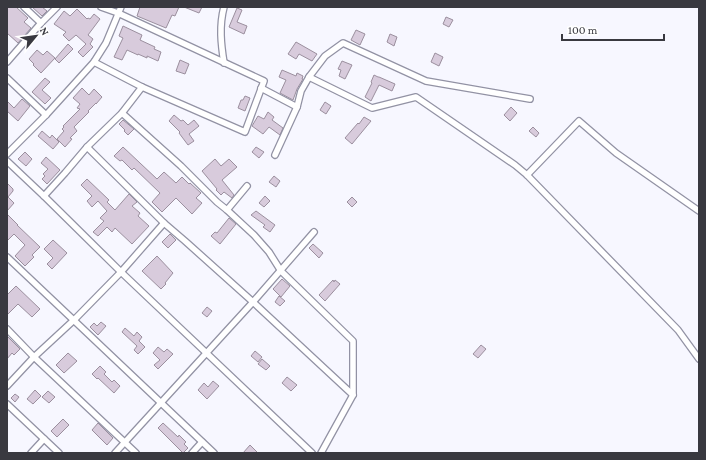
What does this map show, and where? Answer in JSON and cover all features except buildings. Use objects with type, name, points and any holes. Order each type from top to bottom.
[{"type":"street","points":[[24,7],[41,23]]},
{"type":"street","points":[[7,62],[57,7]]},
{"type":"street","points":[[94,62],[142,87],[245,132],[264,81],[118,13],[101,7]]},
{"type":"street","points":[[7,154],[46,115],[94,62],[106,43],[121,7]]},
{"type":"street","points":[[224,7],[221,18],[221,45],[224,63]]},
{"type":"street","points":[[275,155],[297,107],[301,91],[325,56],[343,43],[426,81],[530,99]]},
{"type":"street","points":[[7,78],[46,115]]},
{"type":"street","points":[[309,78],[372,108],[416,98],[515,165],[527,175],[678,330],[699,359]]},
{"type":"street","points":[[44,196],[87,147],[122,114],[142,87]]},
{"type":"street","points":[[261,88],[297,107]]},
{"type":"street","points":[[122,114],[181,166],[217,202],[254,235],[269,252],[281,270],[353,341],[353,395],[321,453]]},
{"type":"street","points":[[527,175],[579,121],[616,153],[699,211]]},
{"type":"street","points":[[87,147],[164,223],[185,240],[353,395]]},
{"type":"street","points":[[7,161],[121,272],[312,453]]},
{"type":"street","points":[[227,210],[247,186]]},
{"type":"street","points":[[7,386],[34,356],[74,320],[121,272],[164,223]]},
{"type":"street","points":[[115,453],[253,302],[314,232]]},
{"type":"street","points":[[7,257],[214,453]]},
{"type":"street","points":[[7,329],[136,453]]},
{"type":"street","points":[[7,404],[59,453]]},
{"type":"street","points":[[30,453],[44,439]]},
{"type":"street","points":[[192,453],[202,442]]}]
